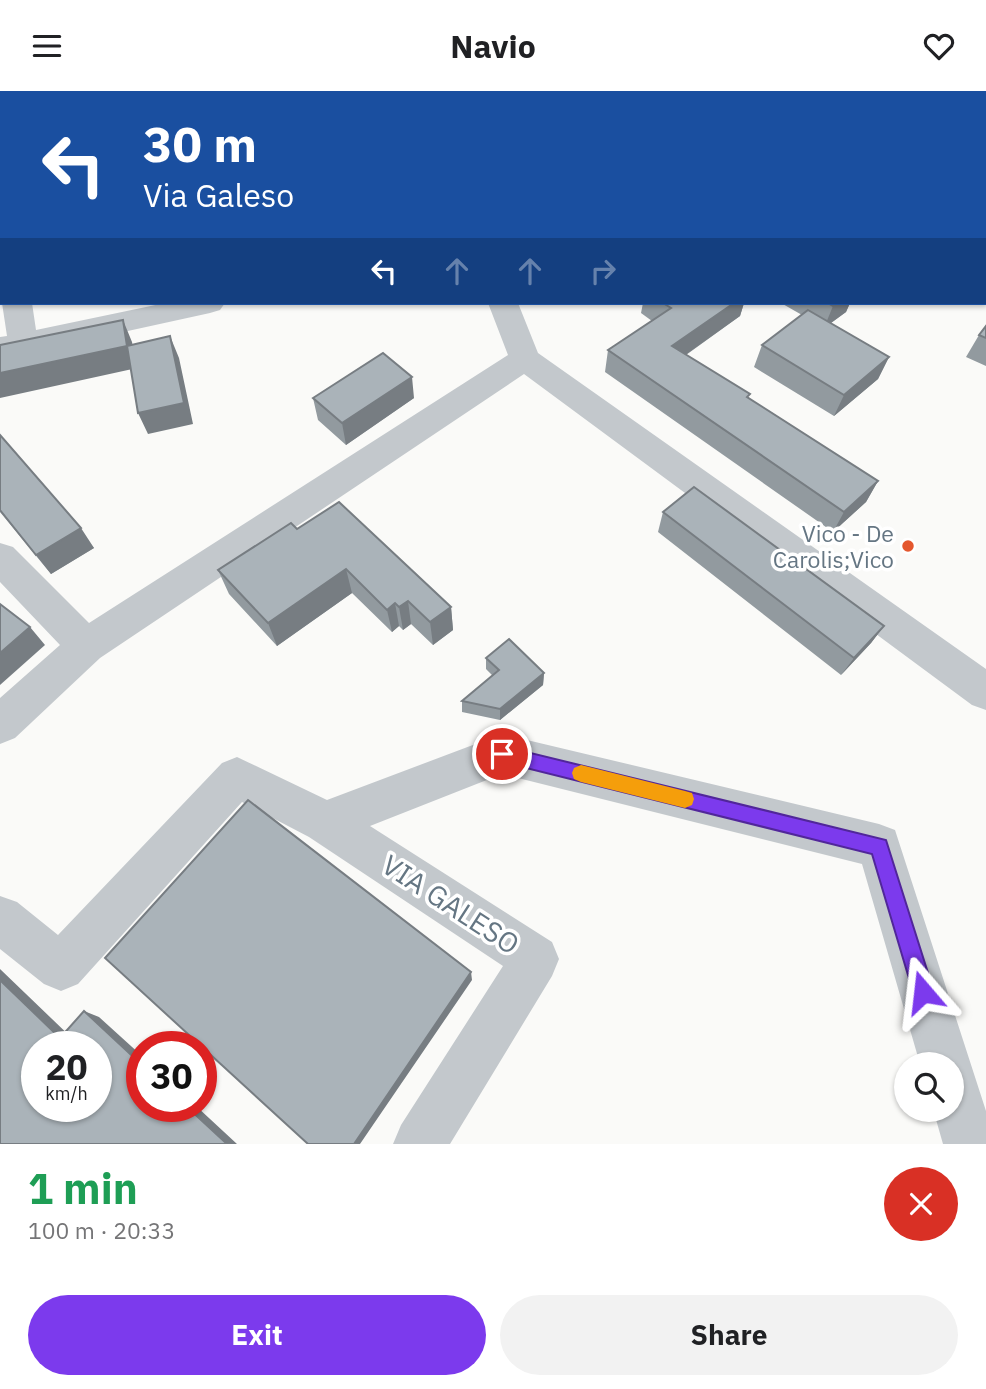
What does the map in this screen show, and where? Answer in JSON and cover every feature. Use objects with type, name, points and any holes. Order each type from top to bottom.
[{"type":"street","points":[[18,305],[12,345],[201,305]]},
{"type":"street","points":[[504,305],[525,359],[986,692]]},
{"type":"street","points":[[0,725],[86,646],[525,359]]},
{"type":"street","points":[[0,558],[86,646]]},
{"type":"street","points":[[325,822],[502,754],[879,846],[942,1052]]},
{"type":"street","name":"VIA GALESO","points":[[0,919],[61,967],[237,777],[325,822],[535,959],[420,1144]]},
{"type":"street","points":[[963,1122],[970,1144]]},
{"type":"building","points":[[666,305],[731,305],[672,346],[750,394],[747,397],[878,481],[844,512],[608,350],[671,308]]},
{"type":"building","points":[[808,310],[889,357],[844,395],[762,345]]},
{"type":"building","points":[[123,320],[127,346],[0,373],[0,345]]},
{"type":"building","points":[[986,326],[986,338],[979,335]]},
{"type":"building","points":[[170,336],[184,403],[138,413],[127,346]]},
{"type":"building","points":[[383,353],[412,377],[342,423],[313,398]]},
{"type":"building","points":[[0,435],[81,528],[36,555],[0,510]]},
{"type":"building","points":[[694,487],[884,626],[854,658],[663,512]]},
{"type":"building","points":[[339,502],[451,607],[430,622],[408,601],[399,607],[395,603],[387,610],[346,569],[268,623],[218,570],[291,523],[297,529]]},
{"type":"building","points":[[0,604],[30,627],[0,653]]},
{"type":"building","points":[[509,639],[544,673],[500,709],[462,701],[499,670],[486,658]]},
{"type":"building","points":[[248,800],[471,972],[354,1144],[308,1144],[217,1061],[217,1031],[185,1031],[105,958]]},
{"type":"building","points":[[0,980],[53,1031],[21,1031],[21,1122],[112,1122],[112,1037],[126,1050],[126,1122],[203,1122],[227,1144],[0,1144]]},
{"type":"building","points":[[84,1011],[105,1031],[66,1031]]},
{"type":"slow traffic","points":[[581,773],[685,799]]},
{"type":"place","name":"Vico - De Carolis;Vico","points":[[908,546]]},
{"type":"route","points":[[502,754],[879,846],[923,992]]}]
